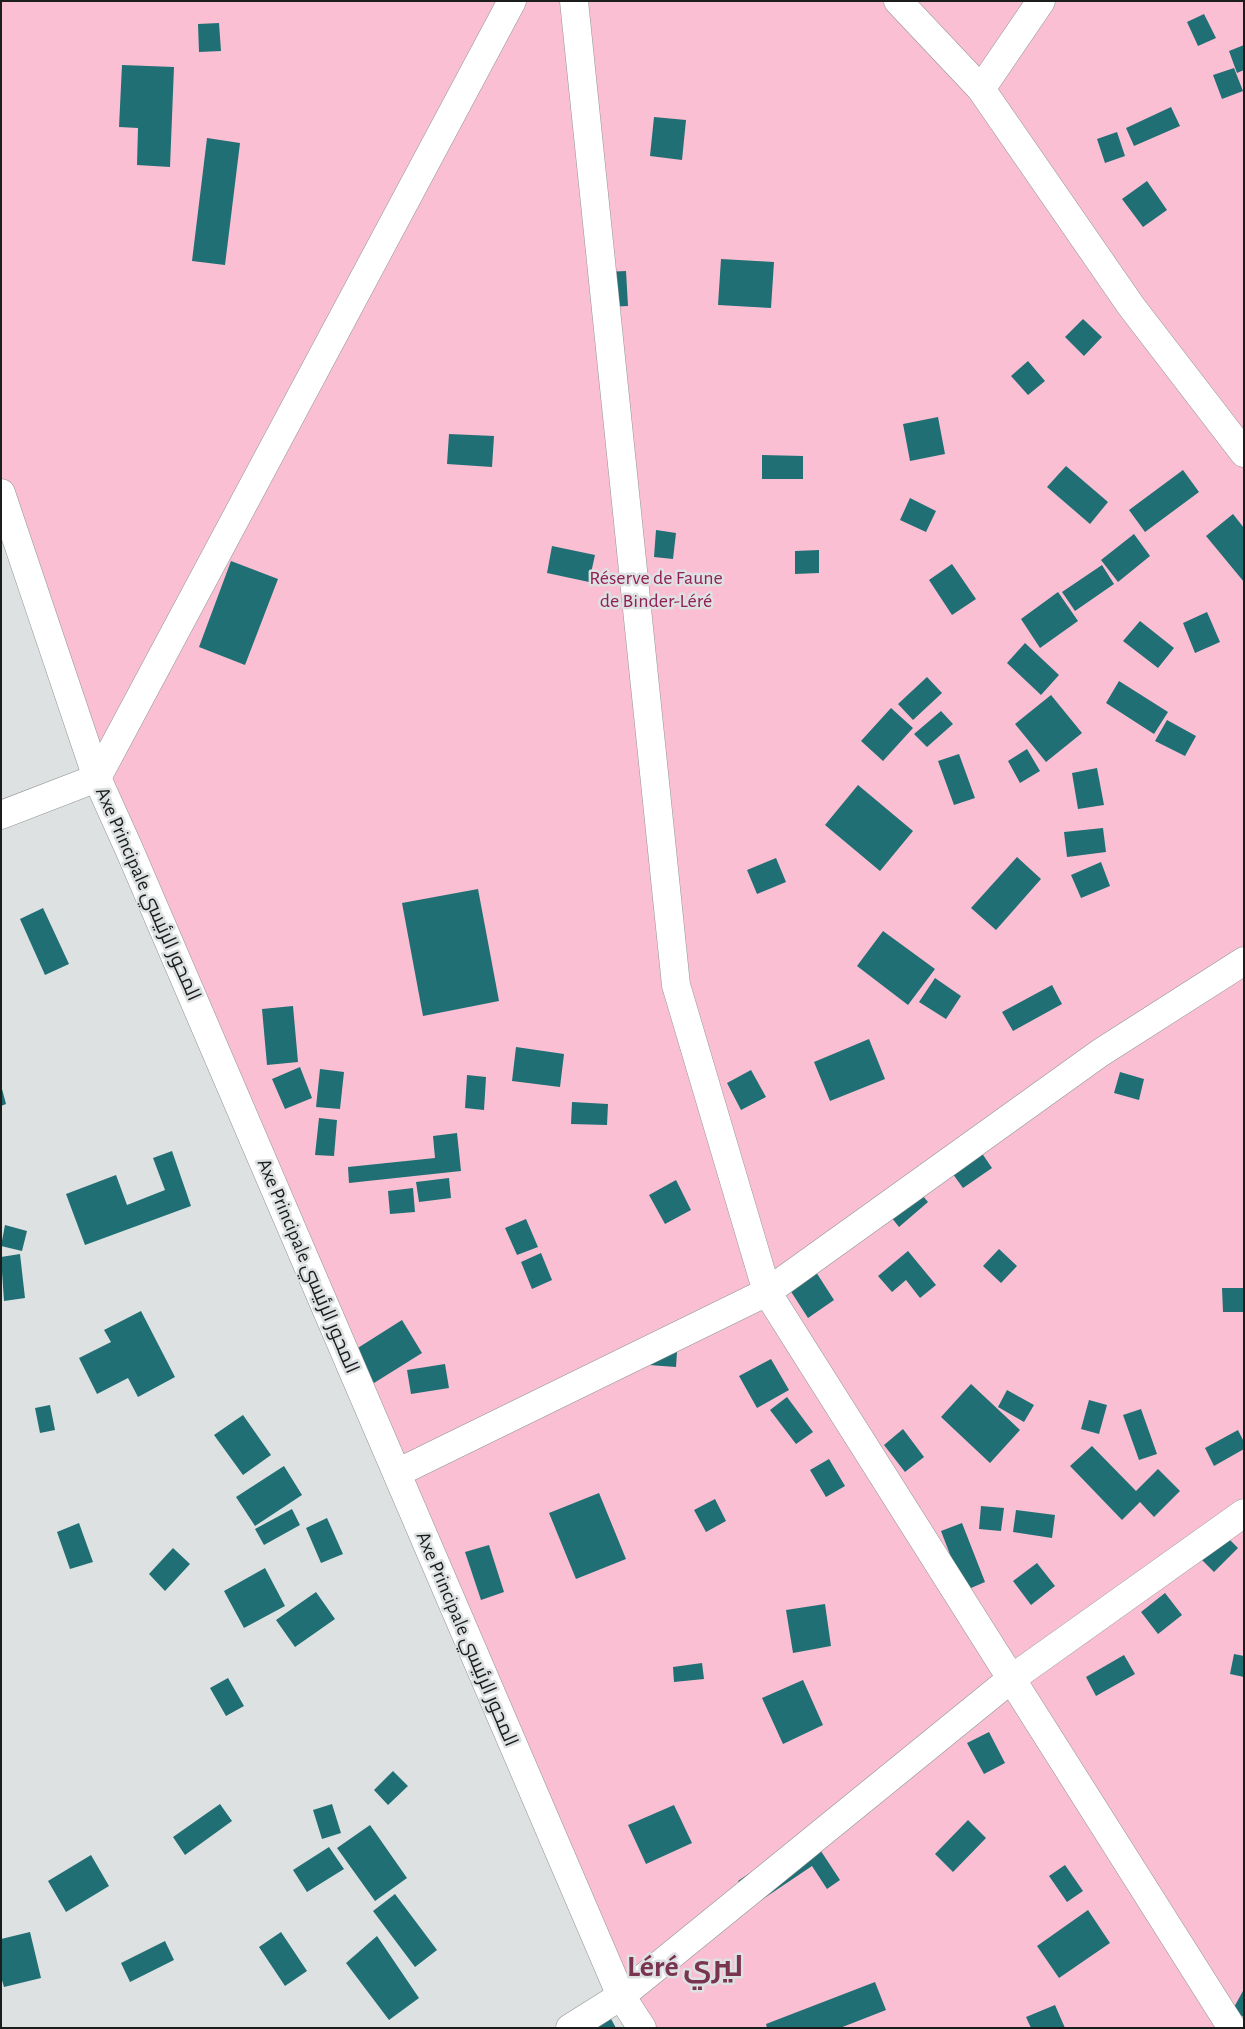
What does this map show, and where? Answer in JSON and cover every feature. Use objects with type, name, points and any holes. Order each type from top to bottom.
[{"type":"street","points":[[1,815],[97,778],[512,1]]},
{"type":"street","points":[[574,1],[676,985],[767,1292],[1232,2028]]},
{"type":"street","points":[[898,1],[981,89],[1131,306],[1244,453]]},
{"type":"street","points":[[981,89],[1041,1]]},
{"type":"street","name":"Axe Principale المحور الرئيسي","points":[[1,493],[97,778],[620,1996],[642,2028]]},
{"type":"street","points":[[396,1473],[767,1292],[1100,1053],[1244,961]]},
{"type":"street","points":[[570,2028],[620,1996],[1011,1679],[1244,1513]]},
{"type":"green space","name":"Réserve de Faune de Binder-Léré","points":[[1,1],[1244,1],[1244,2028],[642,2028],[129,849],[1,493]]},
{"type":"building","points":[[1204,14],[1216,38],[1198,46],[1187,22]]},
{"type":"building","points":[[219,23],[221,51],[199,52],[198,24]]},
{"type":"building","points":[[1244,45],[1244,70],[1237,73],[1229,51]]},
{"type":"building","points":[[122,65],[174,67],[170,167],[137,165],[138,128],[119,127]]},
{"type":"building","points":[[1234,68],[1243,91],[1222,99],[1213,75]]},
{"type":"building","points":[[1171,107],[1180,126],[1134,146],[1126,128]]},
{"type":"building","points":[[654,117],[686,120],[682,160],[650,156]]},
{"type":"building","points":[[1117,132],[1125,156],[1105,163],[1097,139]]},
{"type":"building","points":[[207,138],[240,143],[225,265],[192,261]]},
{"type":"building","points":[[1147,181],[1167,210],[1143,227],[1122,199]]},
{"type":"building","points":[[721,259],[774,262],[771,308],[718,305]]},
{"type":"building","points":[[626,271],[628,306],[606,307],[604,272]]},
{"type":"building","points":[[1083,319],[1102,337],[1084,356],[1065,337]]},
{"type":"building","points":[[1028,361],[1045,381],[1028,395],[1011,376]]},
{"type":"building","points":[[938,417],[945,454],[910,461],[903,424]]},
{"type":"building","points":[[449,434],[494,436],[492,467],[447,464]]},
{"type":"building","points":[[762,455],[803,456],[803,479],[762,479]]},
{"type":"building","points":[[1066,466],[1108,502],[1090,524],[1047,487]]},
{"type":"building","points":[[1183,470],[1199,492],[1145,532],[1129,510]]},
{"type":"building","points":[[910,498],[936,511],[926,532],[900,520]]},
{"type":"building","points":[[1233,514],[1244,528],[1244,582],[1206,536]]},
{"type":"building","points":[[656,530],[676,533],[673,559],[654,557]]},
{"type":"building","points":[[1134,534],[1150,556],[1118,582],[1101,560]]},
{"type":"building","points":[[552,546],[595,555],[589,582],[547,573]]},
{"type":"building","points":[[819,550],[819,573],[795,574],[795,551]]},
{"type":"building","points":[[231,561],[278,579],[245,665],[199,647]]},
{"type":"building","points":[[952,564],[976,599],[952,615],[929,580]]},
{"type":"building","points":[[1102,565],[1114,584],[1075,611],[1062,592]]},
{"type":"building","points":[[1058,592],[1078,621],[1040,648],[1021,619]]},
{"type":"building","points":[[1207,612],[1220,642],[1195,653],[1183,623]]},
{"type":"building","points":[[1140,621],[1174,648],[1158,668],[1123,641]]},
{"type":"building","points":[[1025,643],[1059,675],[1041,695],[1007,663]]},
{"type":"building","points":[[927,677],[942,693],[913,720],[898,704]]},
{"type":"building","points":[[1119,681],[1168,712],[1154,734],[1106,703]]},
{"type":"building","points":[[1051,695],[1082,733],[1046,762],[1015,724]]},
{"type":"building","points":[[891,708],[913,728],[883,761],[861,741]]},
{"type":"building","points":[[941,711],[953,724],[927,747],[914,734]]},
{"type":"building","points":[[1167,720],[1196,736],[1185,756],[1155,741]]},
{"type":"building","points":[[1027,749],[1040,771],[1020,783],[1008,761]]},
{"type":"building","points":[[959,754],[975,798],[954,805],[938,761]]},
{"type":"building","points":[[1097,768],[1104,805],[1078,809],[1072,773]]},
{"type":"building","points":[[858,785],[913,831],[880,871],[825,825]]},
{"type":"building","points":[[1103,828],[1106,852],[1067,857],[1064,832]]},
{"type":"building","points":[[1017,857],[1041,879],[996,930],[971,908]]},
{"type":"building","points":[[776,858],[786,882],[757,894],[747,870]]},
{"type":"building","points":[[1101,862],[1110,886],[1081,898],[1071,875]]},
{"type":"building","points":[[478,889],[499,1001],[423,1016],[402,903]]},
{"type":"building","points":[[43,908],[69,964],[45,975],[20,919]]},
{"type":"building","points":[[883,931],[935,969],[908,1005],[857,966]]},
{"type":"building","points":[[935,978],[961,996],[946,1019],[919,1002]]},
{"type":"building","points":[[1052,985],[1062,1004],[1013,1031],[1002,1012]]},
{"type":"building","points":[[293,1006],[298,1062],[267,1065],[262,1009]]},
{"type":"building","points":[[869,1039],[885,1079],[830,1101],[814,1062]]},
{"type":"building","points":[[516,1047],[564,1054],[560,1087],[512,1081]]},
{"type":"building","points":[[300,1067],[312,1098],[285,1109],[272,1079]]},
{"type":"building","points":[[320,1069],[344,1072],[340,1109],[316,1107]]},
{"type":"building","points":[[751,1070],[766,1097],[741,1110],[727,1083]]},
{"type":"building","points":[[1120,1072],[1144,1079],[1139,1100],[1114,1093]]},
{"type":"building","points":[[467,1075],[486,1077],[484,1110],[465,1108]]},
{"type":"building","points":[[1,1090],[6,1104],[1,1106]]},
{"type":"building","points":[[572,1102],[608,1104],[607,1125],[571,1124]]},
{"type":"building","points":[[319,1118],[337,1120],[334,1156],[315,1155]]},
{"type":"building","points":[[457,1133],[461,1171],[349,1183],[348,1167],[435,1158],[433,1136]]},
{"type":"building","points":[[979,1149],[992,1168],[963,1188],[950,1170]]},
{"type":"building","points":[[172,1151],[191,1206],[85,1245],[66,1194],[116,1175],[127,1205],[165,1190],[153,1158]]},
{"type":"building","points":[[449,1178],[451,1198],[419,1202],[416,1182]]},
{"type":"building","points":[[676,1180],[691,1210],[665,1224],[649,1195]]},
{"type":"building","points":[[413,1188],[415,1212],[390,1214],[388,1191]]},
{"type":"building","points":[[916,1188],[928,1202],[899,1227],[888,1213]]},
{"type":"building","points":[[526,1219],[538,1247],[517,1255],[505,1228]]},
{"type":"building","points":[[5,1225],[27,1231],[22,1251],[1,1246]]},
{"type":"building","points":[[999,1249],[1017,1266],[1001,1283],[983,1266]]},
{"type":"building","points":[[908,1251],[936,1285],[920,1298],[906,1280],[892,1292],[878,1276]]},
{"type":"building","points":[[541,1253],[552,1280],[532,1289],[521,1262]]},
{"type":"building","points":[[20,1254],[25,1298],[4,1301],[1,1257]]},
{"type":"building","points":[[816,1272],[834,1300],[808,1318],[790,1290]]},
{"type":"building","points":[[1222,1288],[1244,1288],[1244,1312],[1223,1312]]},
{"type":"building","points":[[141,1311],[175,1377],[138,1397],[128,1378],[97,1394],[79,1358],[111,1342],[104,1330]]},
{"type":"building","points":[[402,1320],[422,1353],[374,1383],[353,1351]]},
{"type":"building","points":[[649,1351],[677,1352],[676,1367],[649,1365]]},
{"type":"building","points":[[771,1359],[789,1390],[757,1408],[739,1376]]},
{"type":"building","points":[[445,1364],[449,1388],[411,1394],[407,1370]]},
{"type":"building","points":[[971,1384],[1020,1430],[990,1463],[941,1417]]},
{"type":"building","points":[[1007,1390],[1034,1405],[1024,1422],[998,1407]]},
{"type":"building","points":[[787,1397],[813,1432],[796,1444],[770,1410]]},
{"type":"building","points":[[1089,1400],[1107,1405],[1099,1434],[1081,1429]]},
{"type":"building","points":[[50,1405],[55,1430],[40,1433],[35,1408]]},
{"type":"building","points":[[1141,1409],[1157,1454],[1139,1460],[1123,1415]]},
{"type":"building","points":[[243,1415],[271,1455],[243,1475],[214,1435]]},
{"type":"building","points":[[903,1429],[924,1457],[905,1472],[884,1445]]},
{"type":"building","points":[[1238,1430],[1244,1442],[1244,1449],[1214,1466],[1205,1448]]},
{"type":"building","points":[[1092,1446],[1136,1491],[1158,1469],[1180,1491],[1154,1517],[1140,1502],[1122,1520],[1070,1466]]},
{"type":"building","points":[[829,1459],[845,1486],[826,1497],[810,1470]]},
{"type":"building","points":[[284,1466],[302,1495],[255,1526],[236,1497]]},
{"type":"building","points":[[599,1493],[626,1559],[576,1579],[549,1513]]},
{"type":"building","points":[[715,1499],[726,1521],[706,1532],[694,1510]]},
{"type":"building","points":[[981,1506],[1004,1508],[1001,1531],[979,1529]]},
{"type":"building","points":[[292,1509],[300,1525],[264,1545],[255,1529]]},
{"type":"building","points":[[1016,1510],[1055,1515],[1052,1538],[1013,1532]]},
{"type":"building","points":[[327,1518],[343,1554],[321,1563],[306,1528]]},
{"type":"building","points":[[79,1523],[93,1562],[70,1569],[57,1532]]},
{"type":"building","points":[[962,1523],[985,1582],[964,1591],[941,1531]]},
{"type":"building","points":[[1220,1530],[1238,1548],[1214,1572],[1196,1554]]},
{"type":"building","points":[[489,1545],[504,1592],[481,1600],[465,1552]]},
{"type":"building","points":[[173,1548],[190,1564],[165,1591],[149,1574]]},
{"type":"building","points":[[1037,1563],[1055,1586],[1031,1605],[1013,1581]]},
{"type":"building","points":[[265,1568],[285,1606],[244,1628],[224,1591]]},
{"type":"building","points":[[316,1592],[335,1619],[295,1647],[276,1620]]},
{"type":"building","points":[[1165,1593],[1182,1615],[1158,1634],[1141,1612]]},
{"type":"building","points":[[825,1604],[831,1646],[793,1653],[786,1610]]},
{"type":"building","points":[[1234,1654],[1244,1656],[1244,1677],[1230,1674]]},
{"type":"building","points":[[1124,1655],[1135,1674],[1096,1696],[1086,1677]]},
{"type":"building","points":[[702,1663],[704,1679],[674,1682],[673,1667]]},
{"type":"building","points":[[228,1678],[244,1706],[226,1716],[210,1688]]},
{"type":"building","points":[[803,1680],[823,1725],[783,1744],[762,1698]]},
{"type":"building","points":[[989,1732],[1005,1763],[984,1774],[967,1743]]},
{"type":"building","points":[[393,1771],[408,1786],[388,1805],[374,1790]]},
{"type":"building","points":[[220,1804],[232,1821],[185,1855],[173,1837]]},
{"type":"building","points":[[332,1804],[341,1833],[322,1839],[313,1810]]},
{"type":"building","points":[[674,1805],[692,1843],[646,1864],[628,1825]]},
{"type":"building","points":[[968,1820],[986,1838],[953,1872],[935,1854]]},
{"type":"building","points":[[370,1825],[407,1878],[375,1901],[337,1848]]},
{"type":"building","points":[[809,1833],[840,1880],[827,1889],[812,1866],[754,1905],[738,1881]]},
{"type":"building","points":[[329,1847],[344,1869],[307,1892],[293,1870]]},
{"type":"building","points":[[91,1855],[109,1886],[66,1912],[48,1881]]},
{"type":"building","points":[[1065,1865],[1083,1891],[1067,1902],[1049,1876]]},
{"type":"building","points":[[395,1894],[437,1950],[415,1967],[373,1911]]},
{"type":"building","points":[[1088,1910],[1110,1943],[1059,1978],[1037,1946]]},
{"type":"building","points":[[30,1932],[41,1978],[4,1987],[1,1977],[1,1939]]},
{"type":"building","points":[[281,1932],[307,1971],[285,1986],[259,1947]]},
{"type":"building","points":[[377,1936],[419,1998],[389,2020],[346,1963]]},
{"type":"building","points":[[165,1941],[174,1960],[130,1982],[121,1963]]},
{"type":"building","points":[[875,1982],[886,2010],[840,2028],[767,2028],[766,2024]]},
{"type":"building","points":[[1244,1989],[1244,2017],[1232,2011]]},
{"type":"building","points":[[1055,2005],[1065,2028],[1031,2028],[1026,2017]]},
{"type":"building","points":[[610,2017],[616,2028],[593,2028]]},
{"type":"district","name":"Léré ليري","points":[[685,1967]]}]
